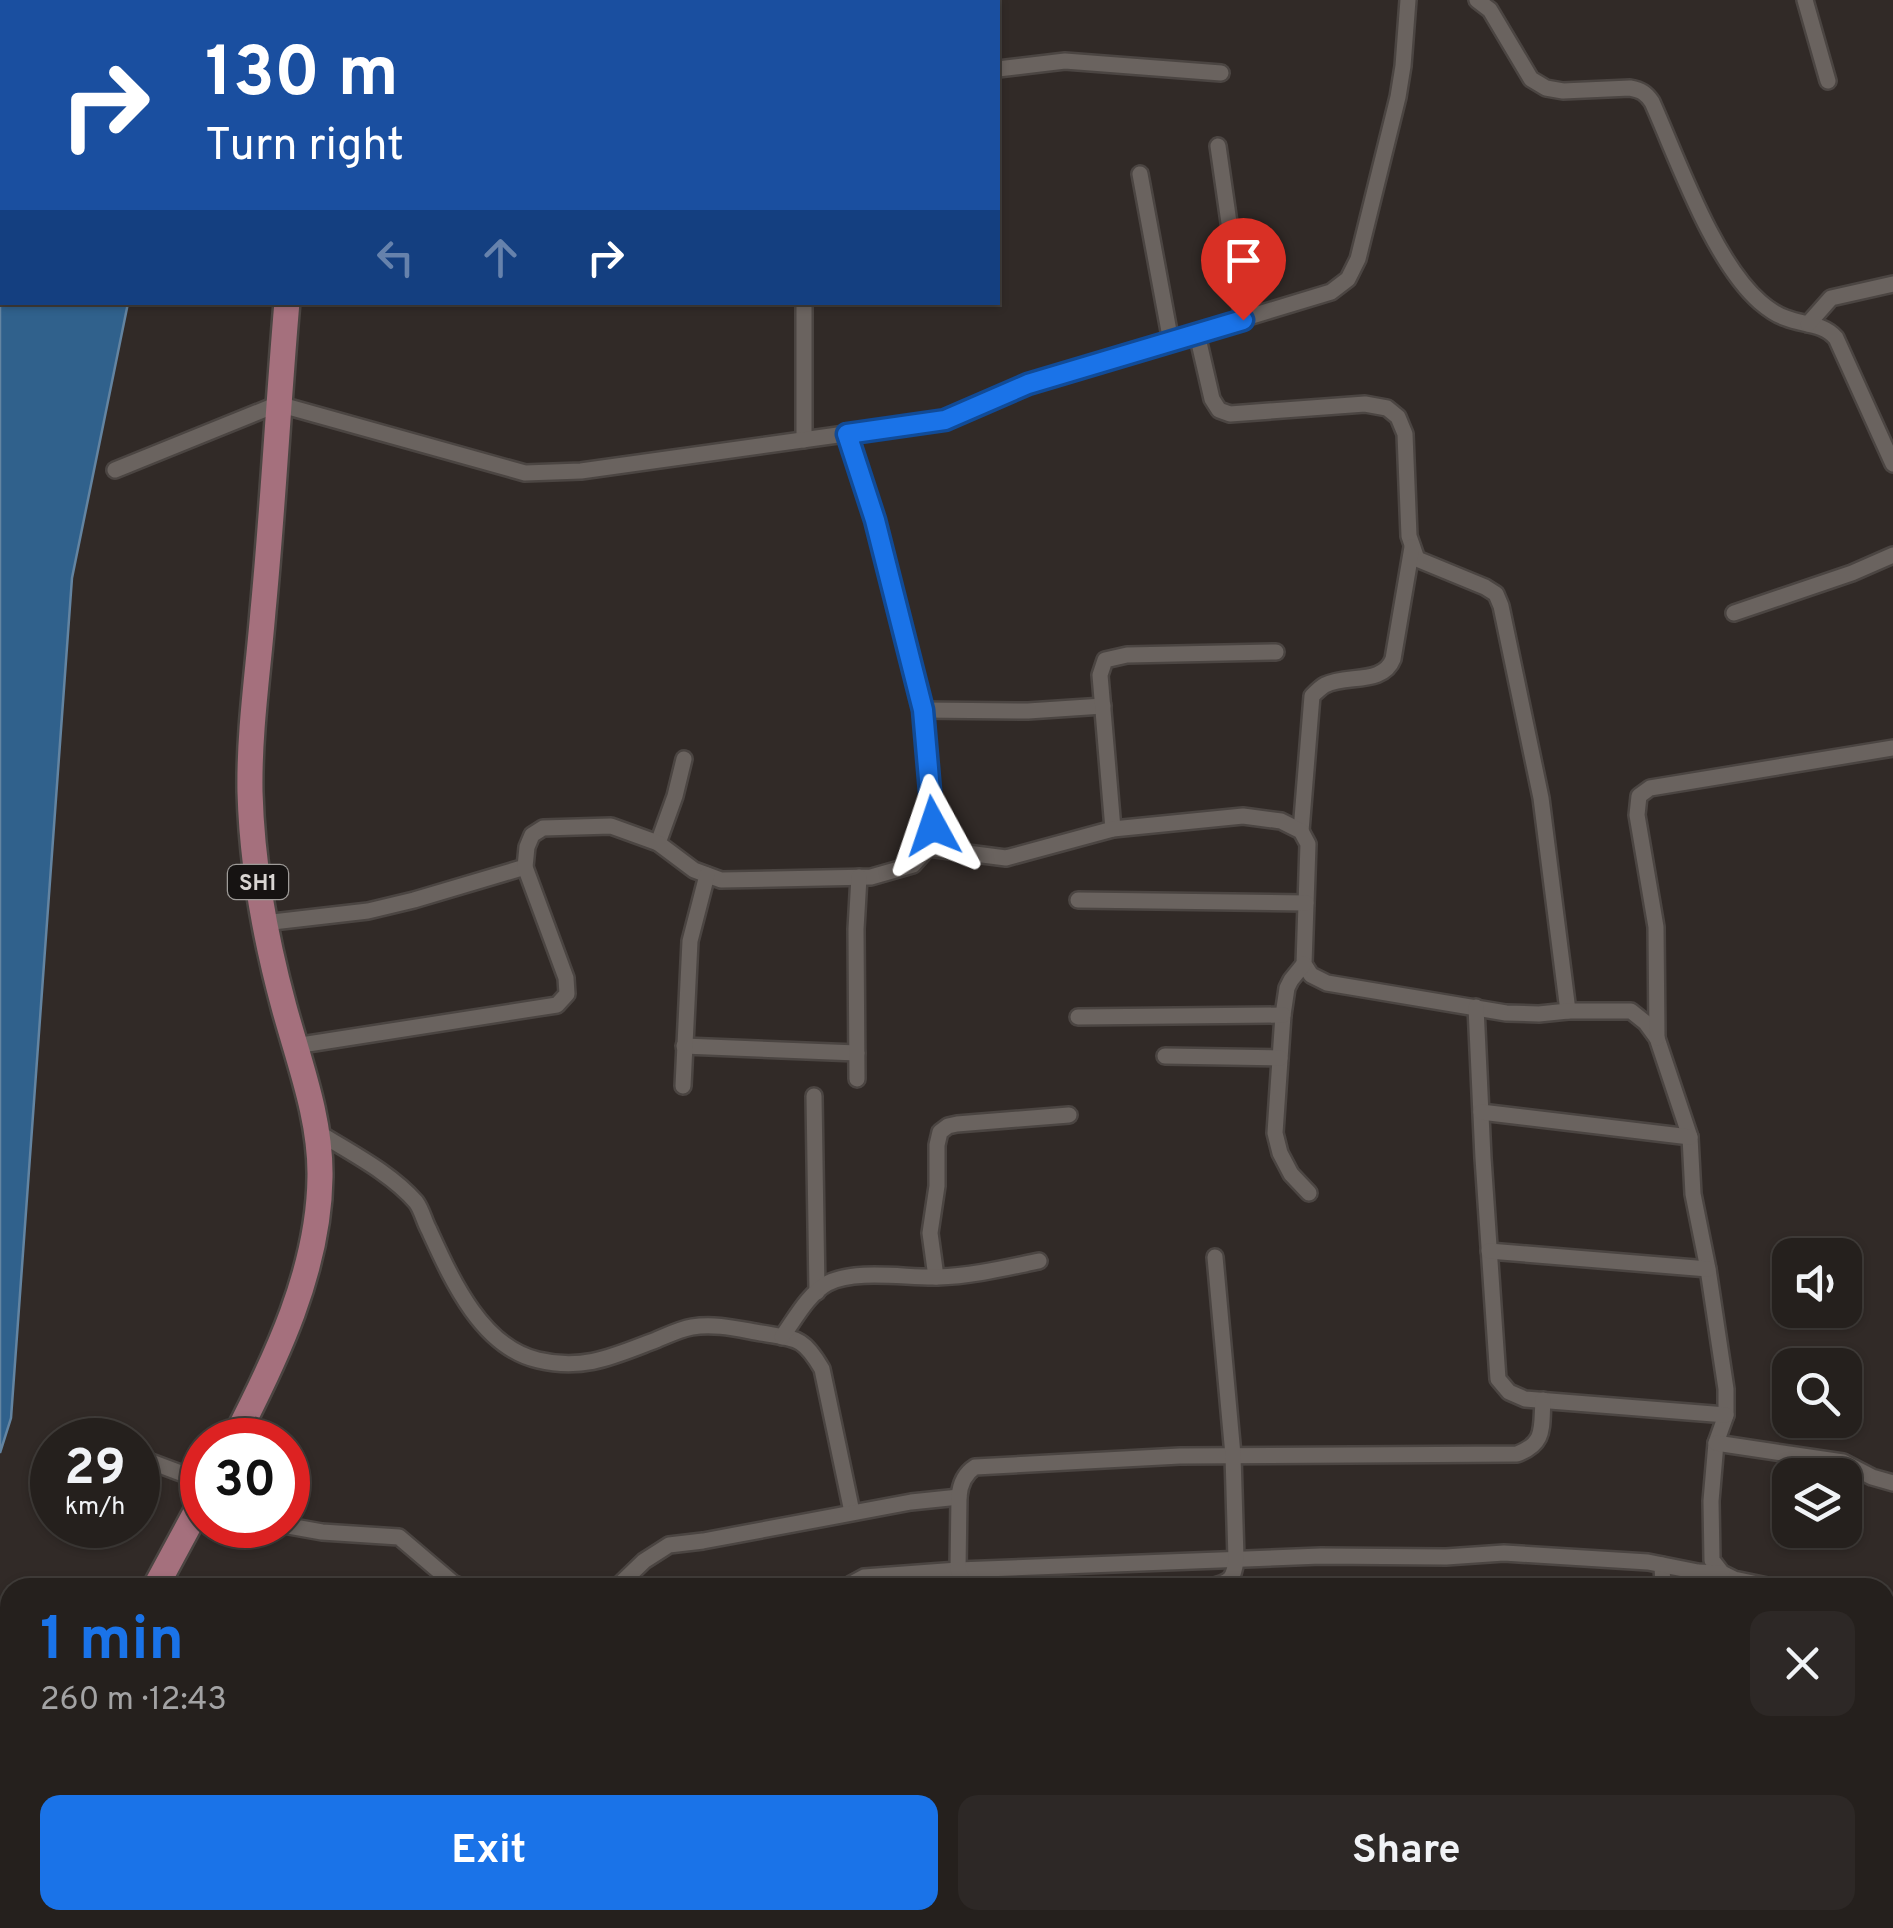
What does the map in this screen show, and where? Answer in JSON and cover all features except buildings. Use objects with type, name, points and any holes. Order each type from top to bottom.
[{"type":"main road","name":"SH1","points":[[245,1418],[270,1369],[306,1270],[319,1204],[316,1130],[264,922],[250,793],[252,717],[288,305]]},
{"type":"main road","points":[[160,1578],[180,1543]]},
{"type":"street","points":[[115,470],[278,404],[525,473],[581,472],[945,420],[1028,384],[1332,292],[1348,279],[1358,259],[1404,66],[1408,0]]},
{"type":"street","points":[[1478,0],[1490,10],[1531,79],[1546,88],[1630,88],[1647,94],[1706,224],[1737,277],[1767,308],[1785,318],[1831,332],[1840,344],[1893,464]]},
{"type":"street","points":[[1805,0],[1828,81]]},
{"type":"street","points":[[1000,69],[1065,61],[1221,73]]},
{"type":"street","points":[[1218,146],[1243,320]]},
{"type":"street","points":[[1140,174],[1171,342]]},
{"type":"street","points":[[1808,324],[1832,298],[1893,284]]},
{"type":"street","points":[[804,305],[804,440]]},
{"type":"street","points":[[1197,334],[1212,399],[1219,410],[1230,414],[1366,404],[1386,408],[1398,417],[1408,473],[1409,536],[1417,559],[1496,594],[1541,798],[1568,1010]]},
{"type":"street","points":[[295,1046],[557,1005],[567,994],[566,978],[526,867],[532,835],[543,828],[611,826],[658,843],[694,870],[721,880],[870,877],[912,864],[928,848],[933,826],[923,710],[875,520],[847,434]]},
{"type":"street","points":[[1412,547],[1389,669],[1323,685],[1312,696],[1301,831],[1308,844],[1304,964],[1311,976],[1326,983],[1506,1013],[1631,1011],[1646,1022],[1657,1038],[1690,1137],[1693,1194],[1726,1389],[1726,1415],[1716,1443],[1711,1501],[1712,1560],[1722,1573]]},
{"type":"street","points":[[1734,613],[1893,555]]},
{"type":"street","points":[[1114,829],[1100,675],[1105,660],[1128,655],[1276,652]]},
{"type":"street","points":[[923,710],[1103,706]]},
{"type":"street","points":[[1657,1038],[1656,927],[1637,815],[1639,796],[1650,788],[1893,748]]},
{"type":"street","points":[[658,843],[684,760]]},
{"type":"street","points":[[928,848],[1006,858],[1114,829],[1242,816],[1281,821],[1301,831]]},
{"type":"street","points":[[264,922],[368,911],[526,867]]},
{"type":"street","points":[[683,1086],[690,941],[707,874]]},
{"type":"street","points":[[857,1079],[858,877]]},
{"type":"street","points":[[1078,900],[1306,903]]},
{"type":"street","points":[[1304,964],[1287,988],[1276,1133],[1280,1153],[1291,1174],[1308,1193]]},
{"type":"street","points":[[1476,1007],[1498,1380],[1509,1392],[1525,1399],[1726,1415]]},
{"type":"street","points":[[1078,1017],[1283,1015]]},
{"type":"street","points":[[684,1046],[857,1053]]},
{"type":"street","points":[[1165,1056],[1280,1058]]},
{"type":"street","points":[[814,1096],[817,1292]]},
{"type":"street","points":[[1481,1112],[1690,1137]]},
{"type":"street","points":[[936,1277],[930,1233],[938,1186],[940,1132],[958,1124],[1069,1115]]},
{"type":"street","points":[[316,1130],[397,1184],[418,1205],[471,1311],[499,1342],[534,1360],[570,1366],[601,1361],[692,1327],[717,1325],[794,1338],[810,1349],[822,1369],[852,1512]]},
{"type":"street","points":[[1488,1250],[1708,1268]]},
{"type":"street","points":[[1215,1257],[1233,1456],[1236,1560],[1231,1578]]},
{"type":"street","points":[[782,1336],[817,1292],[850,1276],[977,1274],[1038,1260]]},
{"type":"street","points":[[962,1578],[958,1570],[960,1487],[966,1472],[975,1467],[1106,1458],[1517,1454],[1532,1448],[1540,1437],[1543,1400]]},
{"type":"street","points":[[1716,1443],[1843,1462],[1893,1483]]},
{"type":"street","points":[[626,1578],[669,1545],[959,1497]]},
{"type":"street","points":[[310,1530],[399,1537],[447,1578]]},
{"type":"street","points":[[864,1578],[958,1570],[1504,1553],[1606,1558],[1722,1573],[1732,1578]]},
{"type":"street","points":[[1662,1565],[1663,1578]]},
{"type":"water","points":[[0,305],[128,305],[72,578],[11,1418],[0,1453]]},
{"type":"route","points":[[933,826],[923,710],[875,520],[847,434],[945,420],[1028,384],[1243,320]]}]
